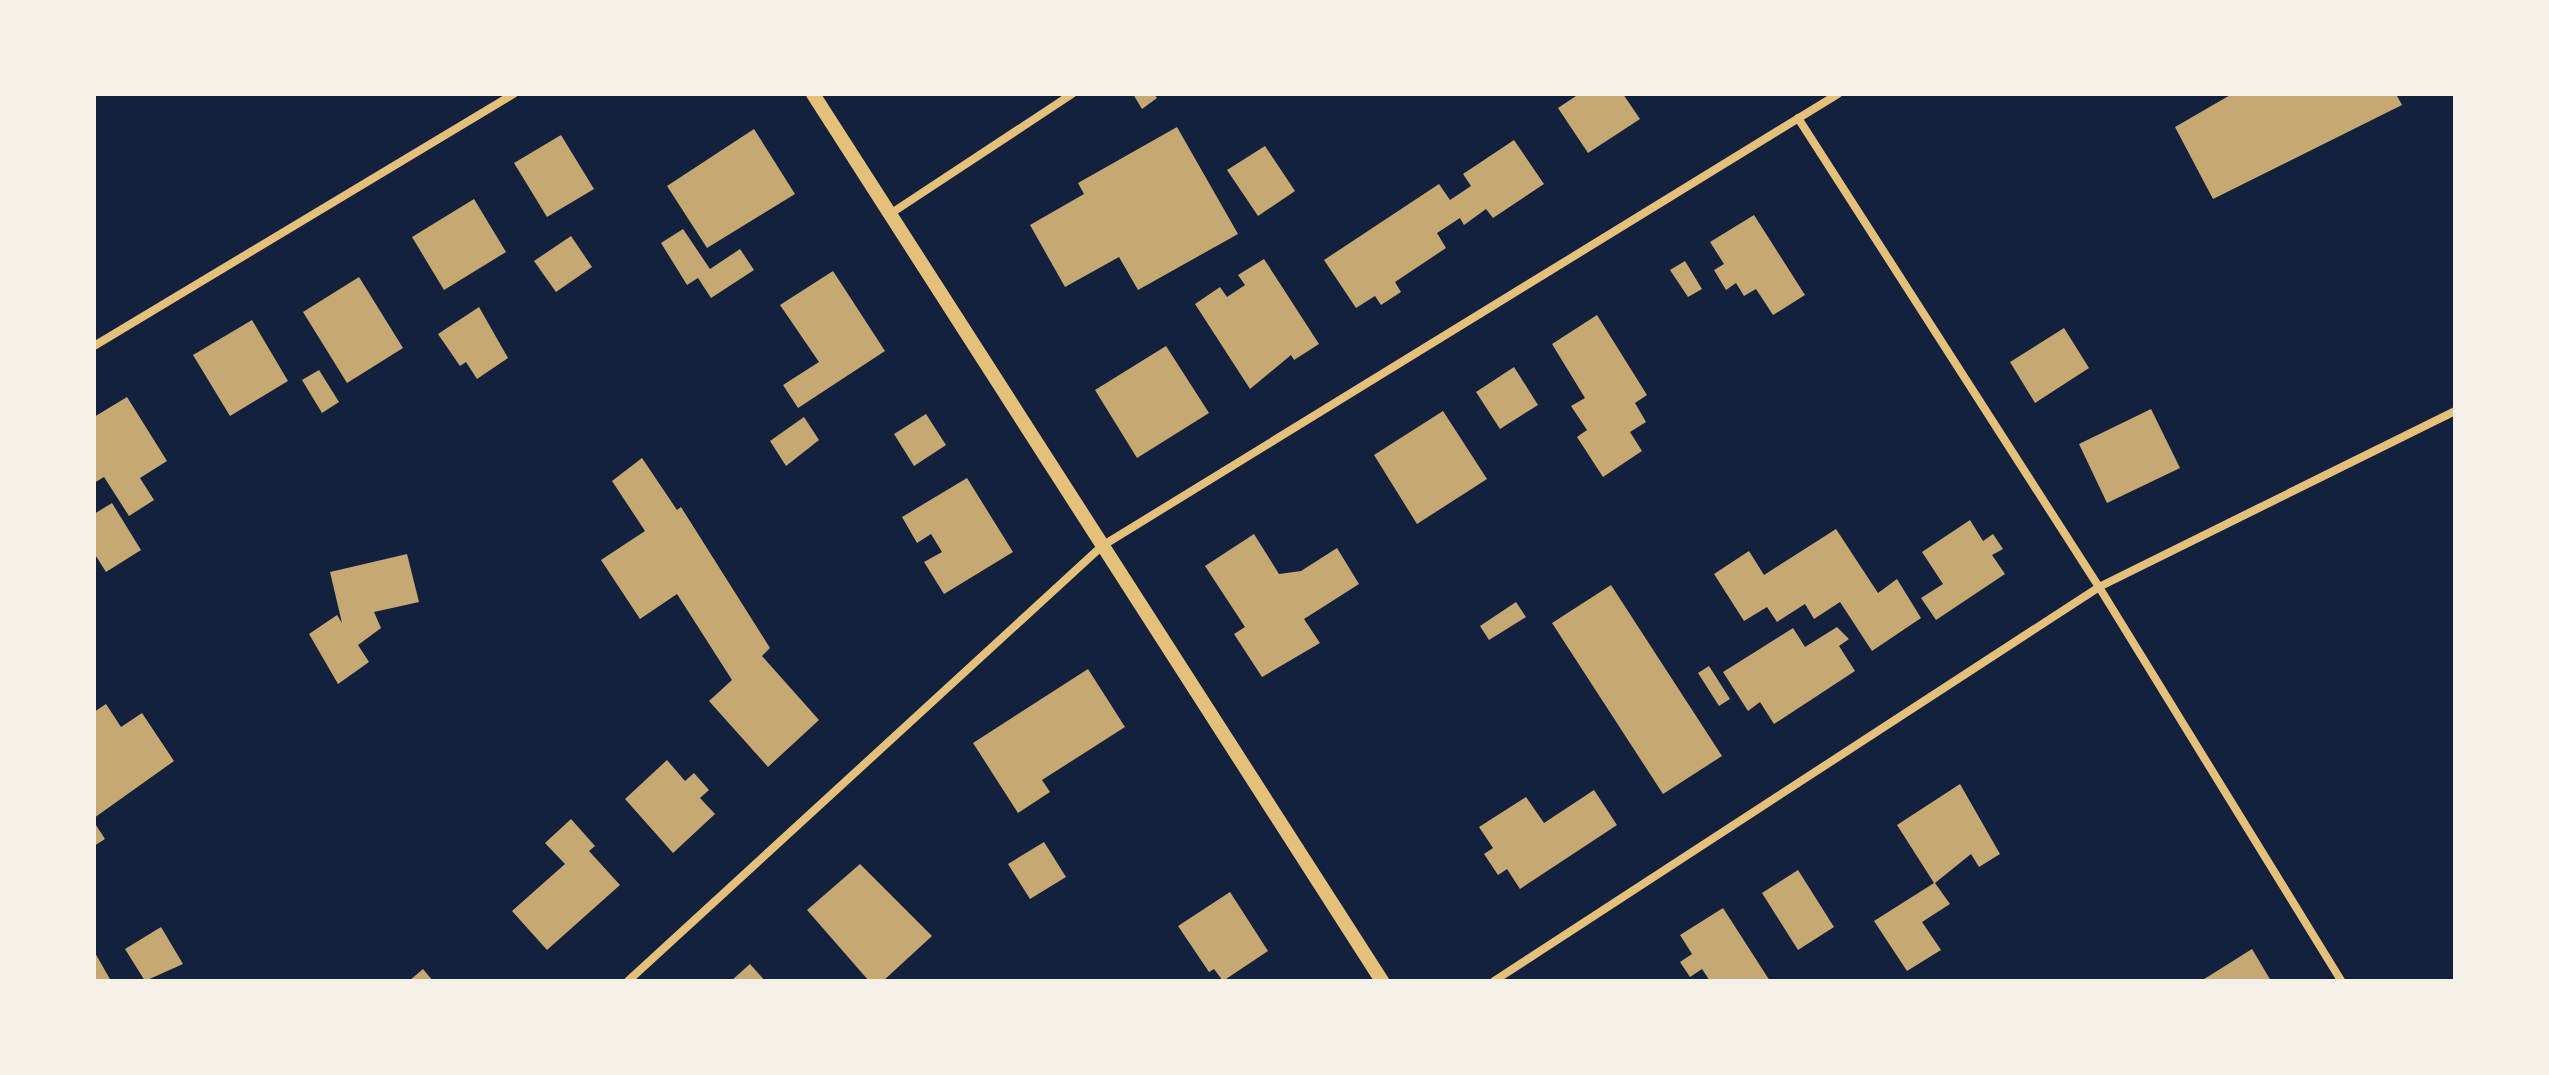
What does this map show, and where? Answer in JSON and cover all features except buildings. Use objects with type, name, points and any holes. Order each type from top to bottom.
[{"type":"street","points":[[94,346],[514,94]]},
{"type":"street","points":[[813,94],[1382,981]]},
{"type":"street","points":[[889,215],[1072,94]]},
{"type":"street","points":[[628,981],[1102,546],[1838,94]]},
{"type":"street","points":[[1798,118],[2099,587],[2341,981]]},
{"type":"street","points":[[1494,981],[2099,587],[2455,411]]}]
